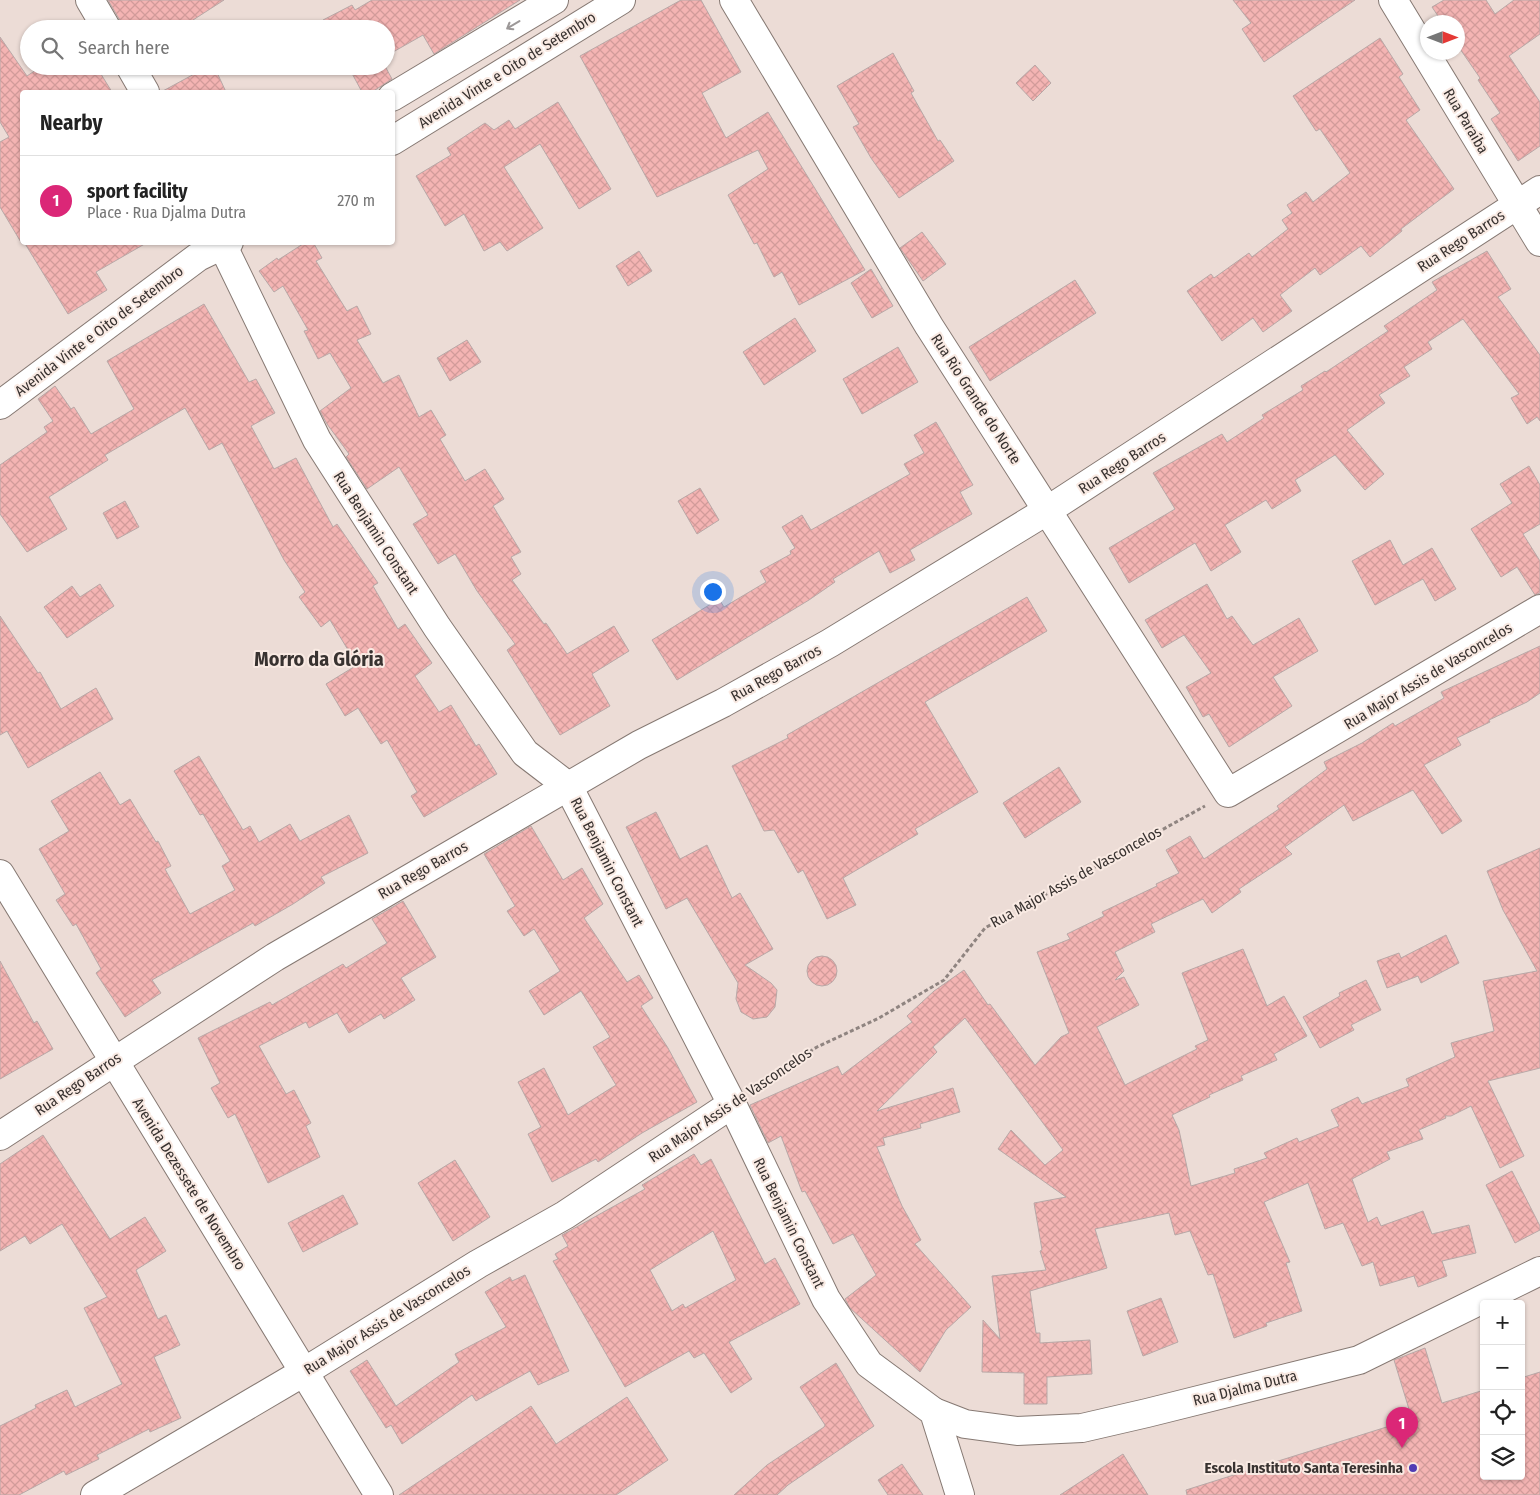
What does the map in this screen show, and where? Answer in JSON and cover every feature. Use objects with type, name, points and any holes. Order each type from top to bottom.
[{"type":"street","points":[[90,0],[102,20]]},
{"type":"street","points":[[395,96],[554,0]]},
{"type":"street","name":"Avenida Vinte e Oito de Setembro","points":[[395,139],[621,0]]},
{"type":"street","name":"Rua Rio Grande do Norte","points":[[734,0],[929,326],[1228,793]]},
{"type":"street","name":"Rua Paraíba","points":[[1393,0],[1540,242]]},
{"type":"street","points":[[135,75],[144,90]]},
{"type":"street","name":"Rua Rego Barros","points":[[0,1136],[113,1060],[275,957],[639,745],[723,703],[830,643],[1048,510],[1540,190]]},
{"type":"street","name":"Avenida Vinte e Oito de Setembro","points":[[0,405],[214,246]]},
{"type":"street","name":"Rua Benjamin Constant","points":[[214,246],[317,440],[437,627],[525,753],[568,786],[732,1104],[826,1299],[869,1364],[934,1412]]},
{"type":"street","name":"Rua Major Assis de Vasconcelos","points":[[1228,793],[1540,610]]},
{"type":"street","name":"Avenida Dezessete de Novembro","points":[[0,874],[379,1495]]},
{"type":"street","name":"Rua Major Assis de Vasconcelos","points":[[95,1495],[304,1372],[478,1264],[565,1215],[732,1104]]},
{"type":"street","name":"Rua Djalma Dutra","points":[[934,1412],[965,1424],[1017,1431],[1082,1428],[1359,1360],[1540,1272]]},
{"type":"street","points":[[934,1412],[960,1495]]},
{"type":"path","name":"Rua Major Assis de Vasconcelos","points":[[732,1104],[762,1080],[818,1047],[879,1018],[944,980],[985,928],[1228,793]]},
{"type":"building","points":[[108,0],[224,0],[193,20],[120,20]]},
{"type":"building","points":[[372,0],[520,0],[434,54],[423,35],[395,51],[395,20],[323,20],[352,5],[355,10]]},
{"type":"building","points":[[681,0],[701,0],[741,72],[702,93],[726,138],[768,112],[865,270],[799,305],[782,272],[774,277],[757,243],[754,244],[728,195],[768,169],[758,150],[657,197],[580,56]]},
{"type":"building","points":[[1233,0],[1355,0],[1264,62],[1242,29],[1251,23]]},
{"type":"building","points":[[1444,0],[1486,0],[1495,14],[1514,0],[1540,0],[1540,34],[1509,56],[1540,102],[1540,146],[1518,161],[1491,119],[1500,113],[1465,56],[1465,15],[1437,15],[1432,7]]},
{"type":"building","points":[[0,37],[20,66],[20,75],[102,75],[111,90],[20,90],[20,241],[0,207],[0,142],[9,137],[0,122]]},
{"type":"building","points":[[1380,38],[1403,74],[1399,77],[1420,110],[1406,120],[1454,189],[1401,229],[1402,231],[1370,257],[1361,246],[1320,275],[1315,268],[1280,295],[1292,311],[1263,332],[1253,318],[1222,341],[1187,291],[1211,274],[1214,278],[1249,253],[1252,257],[1288,229],[1282,220],[1292,213],[1287,205],[1306,192],[1313,202],[1350,173],[1320,129],[1316,131],[1293,96]]},
{"type":"building","points":[[893,53],[914,91],[911,93],[938,141],[940,140],[954,161],[899,198],[871,158],[853,127],[859,124],[837,86]]},
{"type":"building","points":[[1035,65],[1051,83],[1033,101],[1016,83]]},
{"type":"building","points":[[192,75],[218,75],[225,90],[165,90]]},
{"type":"building","points":[[353,75],[390,75],[392,79],[375,90],[361,90]]},
{"type":"building","points":[[558,102],[611,189],[579,209],[540,144],[504,167],[543,228],[507,251],[500,242],[484,251],[464,214],[445,226],[416,176],[451,155],[447,148],[485,123],[494,130],[509,120],[515,129]]},
{"type":"building","points":[[922,232],[946,264],[923,281],[900,248]]},
{"type":"building","points":[[26,245],[143,245],[96,272],[107,290],[68,314]]},
{"type":"building","points":[[301,245],[315,245],[322,258],[316,261],[347,311],[357,306],[371,334],[357,340],[383,383],[399,375],[419,417],[431,410],[446,435],[440,439],[465,481],[485,469],[504,499],[493,506],[521,552],[511,557],[521,574],[512,580],[544,624],[546,623],[567,654],[614,626],[629,651],[592,674],[610,706],[560,735],[507,650],[515,644],[477,591],[455,554],[438,564],[413,524],[428,515],[399,467],[367,489],[346,457],[349,454],[320,411],[351,388],[330,353],[318,359],[304,331],[308,330],[283,286],[274,292],[259,271],[277,258],[278,260]]},
{"type":"building","points":[[639,251],[652,271],[628,286],[616,266]]},
{"type":"building","points":[[1487,251],[1511,289],[1498,297],[1540,355],[1540,421],[1537,417],[1527,424],[1511,398],[1519,394],[1463,319],[1428,342],[1432,349],[1404,367],[1410,376],[1379,395],[1385,403],[1347,430],[1384,474],[1365,490],[1335,455],[1295,480],[1301,491],[1272,509],[1266,500],[1225,525],[1241,552],[1211,571],[1195,543],[1129,583],[1109,548],[1175,509],[1153,473],[1222,434],[1227,442],[1264,418],[1262,415],[1303,390],[1301,386],[1326,372],[1388,331],[1384,326],[1437,290],[1432,282]]},
{"type":"building","points":[[871,269],[893,306],[872,318],[851,283]]},
{"type":"building","points":[[1075,280],[1096,313],[990,381],[969,347]]},
{"type":"building","points":[[204,304],[249,382],[256,379],[275,413],[251,426],[274,469],[296,458],[333,527],[337,524],[378,583],[373,586],[398,629],[405,624],[432,663],[415,676],[439,712],[451,705],[476,746],[479,744],[497,774],[424,817],[411,796],[417,792],[387,740],[381,744],[358,708],[345,716],[326,684],[357,665],[330,620],[321,627],[299,597],[305,592],[284,560],[222,443],[209,450],[185,408],[105,455],[108,460],[49,497],[67,529],[27,552],[0,514],[0,465],[47,432],[44,427],[53,421],[38,399],[55,386],[71,409],[74,407],[91,434],[134,409],[107,361]]},
{"type":"building","points":[[795,318],[816,351],[764,385],[743,352]]},
{"type":"building","points":[[467,340],[481,362],[450,381],[437,358]]},
{"type":"building","points":[[898,347],[918,382],[862,414],[843,379]]},
{"type":"building","points":[[936,422],[973,485],[960,492],[972,514],[910,550],[915,560],[890,573],[879,551],[833,579],[835,582],[809,600],[677,680],[652,640],[719,599],[724,607],[766,582],[760,571],[791,554],[790,551],[795,548],[782,527],[802,515],[811,530],[910,474],[904,464],[924,453],[914,435]]},
{"type":"building","points":[[1529,466],[1540,485],[1540,524],[1523,534],[1540,561],[1540,593],[1535,595],[1517,567],[1501,577],[1471,529],[1512,503],[1500,484]]},
{"type":"building","points":[[700,488],[719,520],[697,534],[678,501]]},
{"type":"building","points":[[125,501],[139,527],[117,539],[103,513]]},
{"type":"building","points":[[1390,540],[1403,565],[1432,548],[1456,589],[1435,601],[1423,579],[1375,605],[1352,561]]},
{"type":"building","points":[[100,584],[114,606],[67,638],[44,607],[72,586],[80,597]]},
{"type":"building","points":[[1207,584],[1227,619],[1232,616],[1253,645],[1299,618],[1318,651],[1273,677],[1292,706],[1229,747],[1209,714],[1203,717],[1186,687],[1211,673],[1184,635],[1162,648],[1145,620]]},
{"type":"building","points":[[1027,597],[1047,631],[925,702],[978,792],[915,829],[918,834],[843,878],[856,905],[827,919],[803,870],[798,873],[774,830],[764,831],[732,766],[788,738],[787,735]]},
{"type":"building","points":[[0,616],[38,673],[40,672],[61,709],[96,688],[113,719],[28,768],[7,731],[0,735]]},
{"type":"building","points":[[1540,646],[1540,693],[1527,702],[1457,738],[1461,745],[1424,765],[1462,821],[1442,834],[1413,790],[1353,821],[1344,805],[1285,847],[1292,854],[1239,889],[1241,892],[1212,913],[1203,899],[1151,924],[1155,932],[1115,952],[1124,971],[1115,980],[1124,977],[1139,1005],[1097,1027],[1125,1085],[1197,1049],[1195,1046],[1208,1040],[1182,973],[1243,949],[1267,1006],[1284,996],[1307,1036],[1274,1054],[1277,1060],[1241,1076],[1243,1080],[1209,1095],[1210,1097],[1172,1115],[1179,1130],[1191,1186],[1235,1173],[1234,1169],[1267,1158],[1264,1153],[1297,1138],[1299,1142],[1339,1126],[1331,1110],[1358,1097],[1362,1104],[1409,1086],[1406,1079],[1455,1057],[1451,1043],[1494,1031],[1483,981],[1537,971],[1503,910],[1487,871],[1540,848],[1540,1068],[1488,1081],[1524,1156],[1500,1168],[1471,1106],[1451,1116],[1445,1116],[1446,1118],[1419,1130],[1423,1139],[1387,1152],[1390,1159],[1352,1179],[1368,1222],[1377,1217],[1381,1226],[1423,1211],[1432,1234],[1469,1225],[1476,1253],[1442,1261],[1447,1276],[1418,1287],[1414,1276],[1380,1286],[1373,1262],[1362,1266],[1343,1223],[1325,1229],[1308,1183],[1264,1202],[1290,1262],[1286,1263],[1302,1311],[1266,1323],[1267,1326],[1234,1338],[1213,1274],[1208,1275],[1190,1231],[1175,1235],[1169,1213],[1095,1229],[1107,1268],[1030,1291],[1036,1333],[1040,1333],[1040,1343],[1090,1340],[1092,1374],[1047,1377],[1047,1404],[1024,1404],[1024,1373],[982,1372],[983,1320],[1000,1339],[992,1276],[1046,1270],[1040,1251],[1042,1250],[1034,1203],[1066,1197],[998,1149],[1011,1130],[1045,1165],[1063,1150],[965,1018],[933,1047],[937,1052],[877,1111],[953,1088],[960,1112],[920,1124],[921,1128],[883,1138],[885,1145],[877,1147],[902,1206],[921,1240],[915,1244],[971,1307],[946,1330],[920,1372],[850,1308],[845,1299],[876,1275],[853,1234],[833,1244],[805,1191],[802,1192],[781,1136],[768,1143],[750,1105],[838,1066],[842,1075],[912,1022],[907,1016],[934,991],[964,970],[988,1005],[990,1004],[1035,1065],[1061,1037],[1069,1033],[1037,952],[1070,939],[1067,934],[1104,916],[1102,912],[1157,886],[1156,884],[1179,873],[1166,850],[1190,836],[1204,859],[1279,809],[1277,806],[1327,769],[1324,762],[1362,743],[1393,723],[1395,726],[1444,698],[1441,692]]},
{"type":"building","points":[[199,756],[243,830],[250,826],[259,842],[290,824],[300,841],[349,815],[368,853],[321,877],[325,883],[293,904],[255,926],[253,923],[152,980],[161,993],[125,1017],[96,973],[101,969],[76,924],[73,926],[56,900],[65,894],[39,849],[69,831],[51,801],[100,772],[120,805],[130,799],[156,842],[158,841],[171,866],[165,869],[190,914],[235,890],[222,866],[230,861],[203,814],[200,815],[174,771]]},
{"type":"building","points":[[1059,767],[1081,802],[1025,838],[1003,803]]},
{"type":"building","points":[[656,812],[680,859],[707,845],[732,898],[740,893],[773,949],[745,965],[771,983],[777,990],[775,1007],[767,1017],[753,1019],[741,1012],[736,999],[738,983],[687,898],[666,909],[626,827]]},
{"type":"building","points":[[531,826],[563,880],[582,868],[603,904],[584,918],[627,982],[639,975],[653,998],[641,1006],[668,1048],[697,1102],[642,1133],[598,1162],[596,1159],[552,1182],[528,1134],[541,1127],[518,1082],[544,1068],[568,1115],[616,1085],[593,1047],[610,1037],[581,991],[544,1015],[529,991],[560,971],[534,929],[524,936],[507,911],[515,906],[484,854]]},
{"type":"building","points":[[403,901],[436,957],[401,978],[415,1000],[384,1019],[381,1014],[349,1033],[337,1013],[309,1028],[306,1022],[259,1046],[286,1094],[294,1090],[311,1123],[306,1126],[320,1157],[268,1183],[235,1114],[228,1118],[211,1088],[220,1083],[198,1038],[270,1002],[272,1005],[343,964],[346,968],[387,943],[372,919]]},
{"type":"building","points":[[1446,935],[1459,963],[1421,983],[1418,976],[1387,988],[1377,961],[1399,953],[1401,958]]},
{"type":"building","points":[[822,956],[828,957],[836,965],[836,977],[828,985],[822,986],[816,985],[808,977],[807,971],[808,965],[816,957]]},
{"type":"building","points":[[0,961],[34,1023],[37,1021],[53,1049],[0,1079]]},
{"type":"building","points":[[1366,980],[1381,1010],[1351,1025],[1354,1030],[1320,1048],[1303,1017],[1340,996],[1339,993]]},
{"type":"building","points":[[43,1135],[110,1239],[145,1217],[166,1251],[136,1270],[158,1319],[166,1315],[180,1345],[154,1357],[181,1418],[150,1432],[149,1429],[97,1455],[99,1459],[66,1475],[64,1471],[19,1495],[0,1495],[0,1426],[36,1408],[35,1405],[67,1390],[75,1407],[122,1384],[84,1308],[107,1297],[62,1224],[30,1244],[25,1236],[0,1251],[0,1164]]},
{"type":"building","points":[[694,1154],[701,1165],[711,1159],[765,1264],[775,1258],[800,1304],[729,1342],[752,1379],[731,1393],[704,1353],[694,1358],[689,1351],[625,1387],[553,1261],[558,1259],[555,1254],[568,1246],[562,1235],[645,1189],[642,1185]],"holes":[[[713,1231],[736,1280],[685,1308],[683,1304],[672,1311],[650,1270]]]},
{"type":"building","points":[[455,1160],[490,1217],[453,1241],[418,1183]]},
{"type":"building","points":[[1512,1171],[1540,1226],[1540,1230],[1515,1243],[1486,1185]]},
{"type":"building","points":[[343,1195],[358,1224],[303,1252],[288,1223]]},
{"type":"building","points":[[525,1275],[569,1371],[538,1385],[530,1371],[476,1401],[472,1395],[402,1444],[391,1425],[386,1428],[350,1371],[367,1360],[396,1406],[459,1362],[455,1354],[506,1327],[485,1292],[510,1277],[512,1281]]},
{"type":"building","points":[[1161,1298],[1178,1342],[1143,1356],[1127,1311]]},
{"type":"building","points":[[1425,1348],[1442,1403],[1480,1391],[1480,1480],[1525,1480],[1525,1377],[1540,1372],[1540,1495],[1187,1495],[1186,1490],[1412,1419],[1394,1360]]},
{"type":"building","points":[[836,1363],[874,1426],[788,1485],[777,1495],[734,1495],[767,1465],[824,1427],[825,1425],[800,1387]]},
{"type":"building","points":[[627,1397],[668,1460],[616,1495],[399,1495],[531,1406],[556,1444]]},
{"type":"building","points":[[1123,1454],[1148,1495],[1060,1495]]},
{"type":"building","points":[[902,1464],[923,1495],[888,1495],[878,1480]]},
{"type":"place","name":"sport facility","points":[[1402,1448]]},
{"type":"place","name":"Escola Instituto Santa Teresinha","points":[[1413,1468]]},
{"type":"district","name":"Morro da Glória","points":[[319,659]]}]
